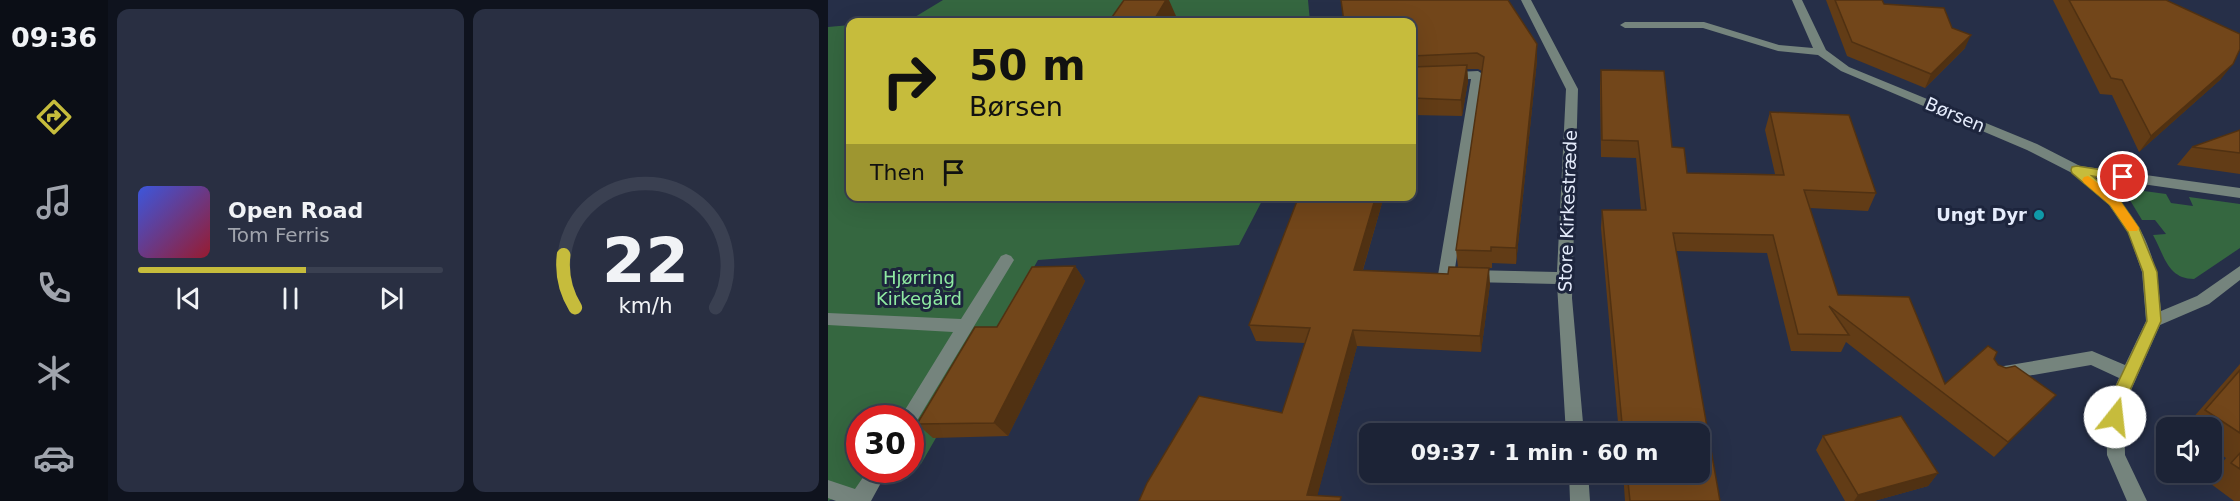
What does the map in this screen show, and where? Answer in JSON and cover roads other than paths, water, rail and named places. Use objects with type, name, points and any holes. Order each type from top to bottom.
[{"type":"street","name":"Store Kirkestræde","points":[[1526,0],[1572,88],[1564,298],[1574,423]]},
{"type":"street","points":[[1797,0],[1821,52]]},
{"type":"street","points":[[1625,25],[1704,25],[1778,48],[1821,52]]},
{"type":"street","name":"Børsen","points":[[1821,52],[1845,69],[2032,147],[2077,170],[2114,202],[2134,231],[2150,272],[2154,321],[2115,406],[2116,455],[2137,501]]},
{"type":"street","points":[[1416,77],[1478,75],[1441,275],[1565,278]]},
{"type":"street","name":"Børsen","points":[[2077,170],[2240,193]]},
{"type":"street","points":[[917,405],[1006,260]]},
{"type":"street","points":[[2154,321],[2203,300],[2240,272]]},
{"type":"street","points":[[828,319],[966,326]]},
{"type":"street","points":[[1992,375],[2092,358],[2130,375]]},
{"type":"street","points":[[828,489],[860,501],[870,483]]},
{"type":"street","points":[[1579,483],[1580,501]]},
{"type":"place","name":"Ungt Dyr","points":[[2039,215]]},
{"type":"park label","name":"Hjørring Kirkegård","points":[[919,288]]}]
